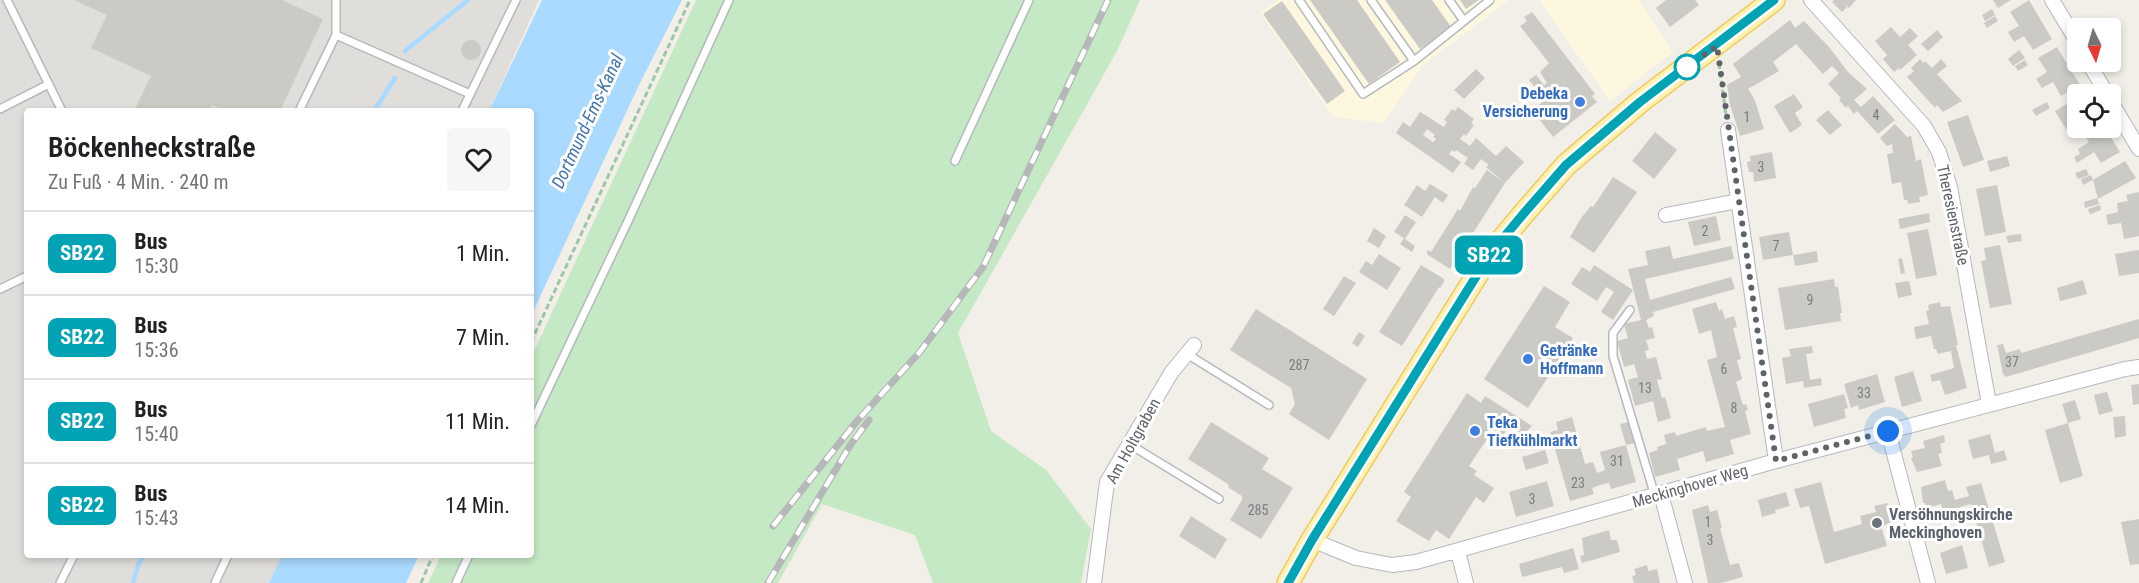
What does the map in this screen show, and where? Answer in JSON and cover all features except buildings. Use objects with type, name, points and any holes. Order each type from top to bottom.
[{"type":"main road","points":[[1288,583],[1312,540],[1490,254],[1566,165],[1640,102],[1717,46],[1774,0]]},
{"type":"street","name":"Theresienstraße","points":[[1811,0],[1924,126],[1939,152],[1950,187],[1989,404]]},
{"type":"street","points":[[2052,0],[2067,25]]},
{"type":"street","points":[[2121,119],[2139,149]]},
{"type":"street","points":[[1728,130],[1776,461]]},
{"type":"street","points":[[1666,215],[1738,201]]},
{"type":"street","name":"Am Holtgraben","points":[[1094,583],[1107,482],[1171,373],[1191,350]]},
{"type":"street","name":"Meckinghover Weg","points":[[1312,540],[1356,558],[1392,565],[1416,562],[1776,461],[2139,367]]},
{"type":"street","points":[[1888,431],[1928,583]]},
{"type":"street","points":[[1658,495],[1684,583]]},
{"type":"street","points":[[1458,552],[1466,583]]},
{"type":"lane","points":[[7,0],[61,108]]},
{"type":"lane","points":[[300,108],[336,35],[336,0]]},
{"type":"lane","points":[[463,108],[516,0]]},
{"type":"lane","points":[[534,419],[630,219],[729,0]]},
{"type":"lane","points":[[956,161],[1029,0]]},
{"type":"lane","points":[[1299,0],[1363,94],[1414,61],[1490,0]]},
{"type":"lane","points":[[1371,0],[1414,61]]},
{"type":"lane","points":[[1449,0],[1464,21]]},
{"type":"lane","points":[[336,35],[470,94]]},
{"type":"lane","points":[[0,109],[49,84]]},
{"type":"lane","points":[[0,289],[24,277]]},
{"type":"lane","points":[[1630,310],[1613,333],[1613,356],[1658,495]]},
{"type":"lane","points":[[1191,350],[1269,405]]},
{"type":"lane","points":[[1130,444],[1219,499]]},
{"type":"lane","points":[[60,583],[72,558]]},
{"type":"lane","points":[[215,583],[227,558]]},
{"type":"lane","points":[[456,583],[468,558]]},
{"type":"path","points":[[534,336],[690,0]]},
{"type":"path","points":[[1717,46],[1728,130]]},
{"type":"path","points":[[421,583],[433,558]]},
{"type":"shaded area","points":[[0,0],[539,0],[490,108],[24,108],[24,558],[281,558],[269,583],[0,583]]},
{"type":"shaded area","points":[[1278,0],[1509,0],[1423,65],[1384,123],[1333,117],[1260,13]]},
{"type":"shaded area","points":[[1539,0],[1639,0],[1673,52],[1610,101]]},
{"type":"green space","points":[[696,0],[1140,0],[1117,51],[958,333],[991,431],[1046,470],[1091,529],[1081,583],[933,583],[915,535],[822,504],[778,583],[428,583],[440,558],[534,558],[534,351]]},
{"type":"water","name":"Dortmund-Ems-Kanal","points":[[542,0],[682,0],[639,85],[534,310],[534,108],[490,108]]},
{"type":"water","points":[[281,558],[418,558],[406,583],[269,583]]},
{"type":"waterway","points":[[405,51],[468,0]]},
{"type":"waterway","points":[[376,108],[395,78]]},
{"type":"waterway","points":[[133,583],[142,558]]},
{"type":"railway","points":[[773,526],[857,421],[919,353],[983,267],[1108,0]]},
{"type":"railway","points":[[768,583],[851,444],[869,420]]},
{"type":"bus line","name":"SB22","points":[[1288,583],[1459,301],[1490,254],[1525,212],[1566,165],[1640,102],[1717,46],[1774,0]]},
{"type":"place","name":"Debeka Versicherung","points":[[1580,102]]},
{"type":"place","name":"Getränke Hoffmann","points":[[1528,359]]},
{"type":"place","name":"Teka Tiefkühlmarkt","points":[[1475,431]]},
{"type":"place","name":"Versöhnungskirche Meckinghoven","points":[[1877,523]]},
{"type":"route","points":[[1687,67],[1717,46],[1776,461],[1888,431]]}]
